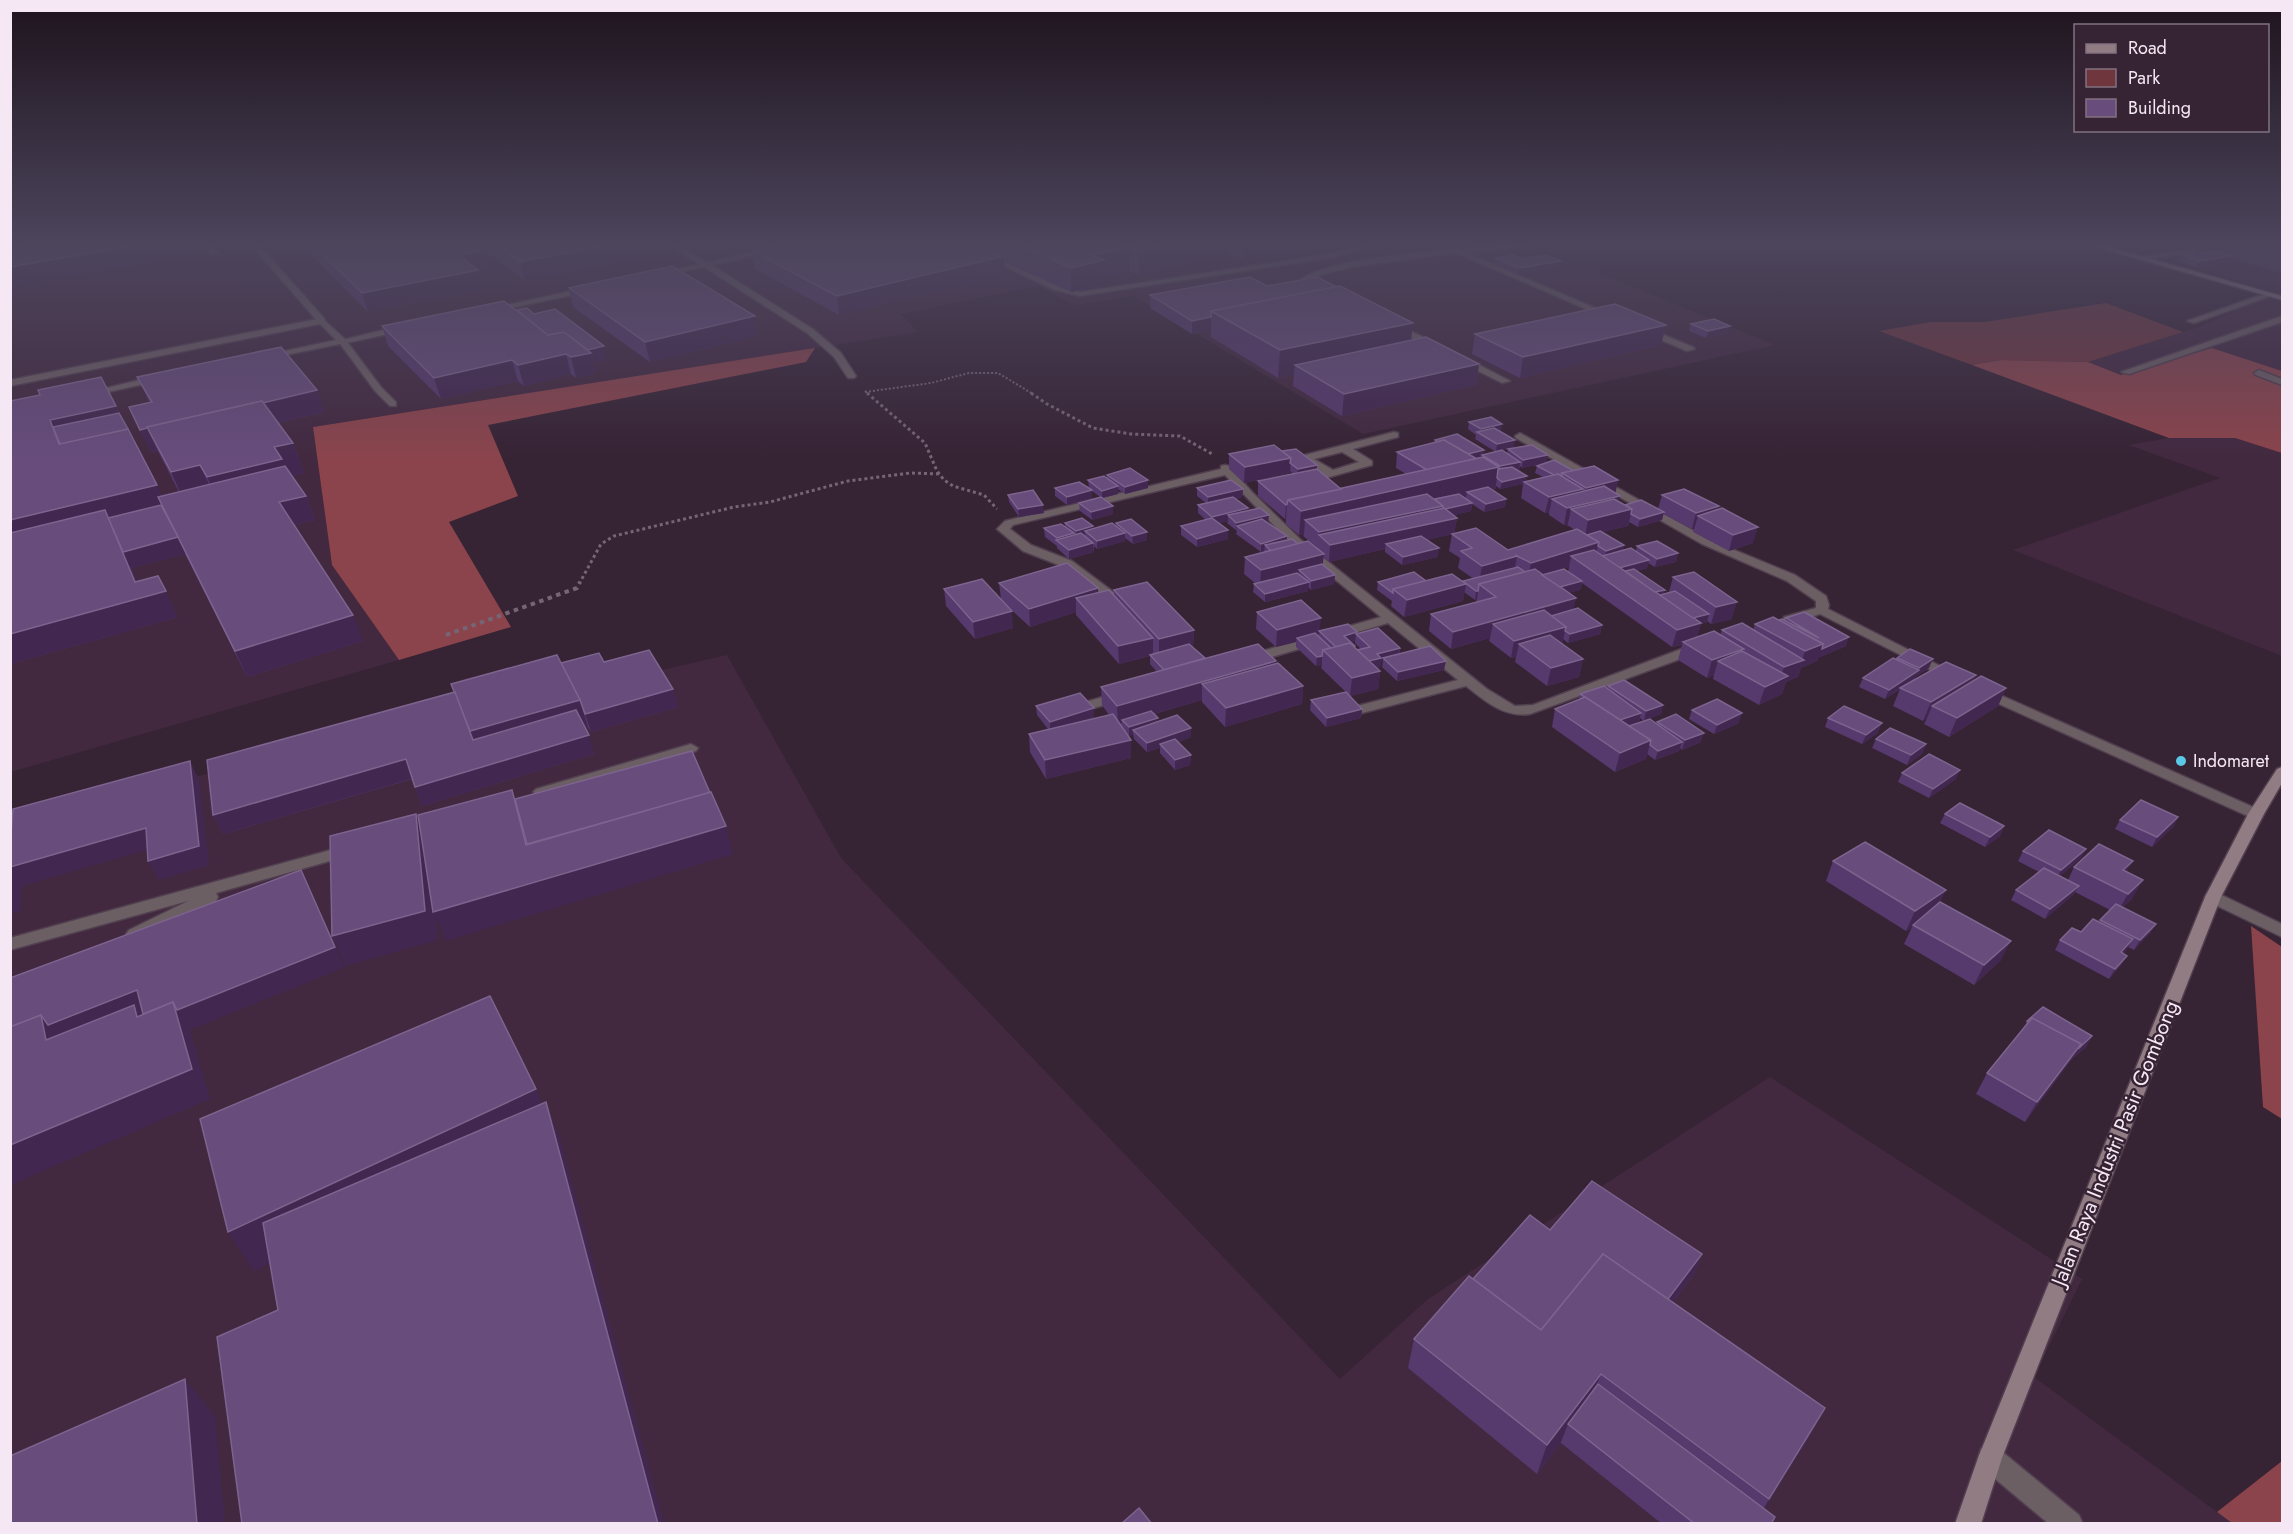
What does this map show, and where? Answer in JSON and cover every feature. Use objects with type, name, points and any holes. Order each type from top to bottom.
[{"type":"main road","name":"Jalan Raya Industri Pasir Gombong","points":[[1968,1524],[1990,1458],[2213,897],[2256,814],[2281,779]]},
{"type":"street","points":[[317,317],[342,341],[378,389],[393,404]]},
{"type":"street","points":[[787,317],[810,331],[838,355],[851,376]]},
{"type":"street","points":[[1611,317],[1626,323]]},
{"type":"street","points":[[2191,321],[2204,317]]},
{"type":"street","points":[[2126,372],[2283,319]]},
{"type":"street","points":[[10,382],[321,321]]},
{"type":"street","points":[[1388,323],[1441,349]]},
{"type":"street","points":[[251,360],[413,326]]},
{"type":"street","points":[[1637,327],[1690,349]]},
{"type":"street","points":[[1452,354],[1505,381]]},
{"type":"street","points":[[2259,373],[2283,382]]},
{"type":"street","points":[[79,395],[171,376]]},
{"type":"street","points":[[1332,474],[1305,458],[1394,435]]},
{"type":"street","points":[[1520,436],[1706,542],[1791,578],[1822,599],[1821,610]]},
{"type":"street","points":[[1289,484],[1368,463],[1344,448]]},
{"type":"street","points":[[1116,600],[1068,564],[1026,548],[1003,529],[1009,523],[1226,469],[1252,493],[1269,518],[1470,681],[1510,709],[1526,711],[1563,699],[1670,657],[1710,644]]},
{"type":"street","points":[[1775,624],[1821,610],[2005,702],[2256,814]]},
{"type":"street","points":[[1231,664],[1391,618]]},
{"type":"street","points":[[1362,708],[1470,681]]},
{"type":"street","points":[[1094,704],[1128,694]]},
{"type":"street","points":[[531,796],[691,747]]},
{"type":"street","points":[[10,944],[110,915],[234,885],[360,847]]},
{"type":"street","points":[[119,943],[234,885]]},
{"type":"street","points":[[2213,897],[2283,931]]},
{"type":"street","points":[[1990,1458],[2070,1524]]},
{"type":"path","points":[[865,392],[931,383],[969,373],[998,372],[1047,404],[1093,428],[1188,439],[1216,457],[1226,469]]},
{"type":"path","points":[[851,376],[865,392],[925,443],[932,451],[934,467],[939,474],[958,488],[984,495],[1009,523]]},
{"type":"path","points":[[446,635],[577,588],[601,544],[614,536],[734,507],[770,502],[860,479],[910,473],[939,474]]},
{"type":"shaded area","points":[[11,317],[903,317],[918,332],[313,427],[332,565],[399,660],[11,772]]},
{"type":"shaded area","points":[[1168,317],[1706,317],[1775,345],[1363,434]]},
{"type":"shaded area","points":[[2222,317],[2282,317],[2282,371],[2212,348],[2121,375],[2088,362],[2199,327]]},
{"type":"shaded area","points":[[815,348],[806,362],[488,425],[518,496],[449,522],[511,627],[399,660],[332,565],[313,427]]},
{"type":"shaded area","points":[[2212,348],[2282,371],[2282,453],[2235,438],[2169,438],[1972,365],[2001,360],[2088,362],[2121,375]]},
{"type":"shaded area","points":[[2169,438],[2235,438],[2282,453],[2282,656],[2013,550],[2220,478],[2129,445]]},
{"type":"shaded area","points":[[727,655],[841,858],[1340,1379],[1428,1299],[1770,1077],[2082,1279],[2034,1377],[2232,1523],[11,1523],[10,819]]},
{"type":"shaded area","points":[[2251,926],[2282,947],[2282,1119],[2263,1107]]},
{"type":"shaded area","points":[[2282,1461],[2282,1523],[2232,1523],[2217,1512]]},
{"type":"green space","points":[[2019,317],[2142,317],[2183,332],[2088,362],[2001,360],[1972,365],[1879,331],[1931,322],[1985,322]]},
{"type":"building","points":[[428,317],[524,317],[548,335],[564,332],[591,353],[571,357],[566,354],[518,365],[512,360],[434,378],[382,326]]},
{"type":"building","points":[[525,317],[565,317],[604,346],[588,350],[564,332],[548,335]]},
{"type":"building","points":[[609,317],[753,317],[645,342]]},
{"type":"building","points":[[1185,317],[1211,317],[1211,317],[1192,321]]},
{"type":"building","points":[[1221,317],[1400,317],[1413,323],[1280,350]]},
{"type":"building","points":[[1556,317],[1646,317],[1666,325],[1523,357],[1475,334]]},
{"type":"building","points":[[1714,319],[1730,326],[1708,331],[1691,324]]},
{"type":"building","points":[[1426,337],[1479,364],[1344,394],[1295,365]]},
{"type":"building","points":[[281,347],[317,390],[140,430],[129,407],[152,402],[137,377]]},
{"type":"building","points":[[101,377],[116,406],[50,420],[59,444],[128,429],[157,485],[10,520],[10,401],[40,395],[38,390]]},
{"type":"building","points":[[262,401],[293,443],[274,447],[282,459],[207,477],[200,465],[171,472],[147,427]]},
{"type":"building","points":[[119,413],[128,429],[60,444],[53,427]]},
{"type":"building","points":[[1491,417],[1502,424],[1481,429],[1469,422]]},
{"type":"building","points":[[1494,428],[1515,440],[1497,444],[1477,432]]},
{"type":"building","points":[[1457,434],[1484,450],[1468,454],[1444,440],[1438,442],[1435,440]]},
{"type":"building","points":[[1444,440],[1477,459],[1427,470],[1397,452]]},
{"type":"building","points":[[1274,445],[1291,458],[1245,467],[1229,454]]},
{"type":"building","points":[[1532,445],[1548,455],[1523,460],[1508,449]]},
{"type":"building","points":[[1296,449],[1317,465],[1298,469],[1290,463],[1291,458],[1282,451]]},
{"type":"building","points":[[1502,450],[1520,462],[1500,466],[1482,455]]},
{"type":"building","points":[[1483,457],[1499,467],[1301,511],[1288,500]]},
{"type":"building","points":[[1554,460],[1574,471],[1562,473],[1562,476],[1554,475],[1537,466]]},
{"type":"building","points":[[285,466],[306,496],[279,502],[353,615],[235,651],[158,497]]},
{"type":"building","points":[[1594,466],[1618,480],[1586,488],[1562,473]]},
{"type":"building","points":[[1512,467],[1527,476],[1502,482],[1497,478],[1498,469]]},
{"type":"building","points":[[1130,468],[1148,480],[1125,487],[1107,475]]},
{"type":"building","points":[[1317,469],[1341,489],[1288,500],[1286,505],[1258,481]]},
{"type":"building","points":[[1558,474],[1583,489],[1549,497],[1524,482]]},
{"type":"building","points":[[1104,476],[1118,486],[1102,491],[1088,480]]},
{"type":"building","points":[[1231,480],[1243,489],[1208,497],[1197,488]]},
{"type":"building","points":[[1079,482],[1092,490],[1067,497],[1055,488]]},
{"type":"building","points":[[1604,486],[1620,496],[1567,508],[1552,499]]},
{"type":"building","points":[[1488,487],[1506,499],[1486,504],[1467,492]]},
{"type":"building","points":[[1684,489],[1719,506],[1696,513],[1662,495]]},
{"type":"building","points":[[1033,490],[1043,505],[1018,509],[1008,495]]},
{"type":"building","points":[[1427,494],[1443,506],[1319,532],[1305,520]]},
{"type":"building","points":[[1459,494],[1472,503],[1443,509],[1443,506],[1435,499]]},
{"type":"building","points":[[1101,497],[1113,506],[1091,512],[1079,503]]},
{"type":"building","points":[[1233,497],[1248,508],[1212,517],[1198,505]]},
{"type":"building","points":[[1614,499],[1632,509],[1588,520],[1571,509]]},
{"type":"building","points":[[1641,500],[1664,512],[1640,519],[1631,514],[1632,509],[1625,505]]},
{"type":"building","points":[[161,505],[178,537],[123,552],[108,518]]},
{"type":"building","points":[[1260,508],[1269,515],[1236,523],[1228,515]]},
{"type":"building","points":[[1444,508],[1457,518],[1330,545],[1319,535]]},
{"type":"building","points":[[1722,508],[1758,527],[1733,535],[1698,516]]},
{"type":"building","points":[[105,510],[135,582],[158,576],[166,591],[10,634],[10,533]]},
{"type":"building","points":[[1082,518],[1093,526],[1076,531],[1065,523]]},
{"type":"building","points":[[1212,518],[1228,530],[1197,539],[1181,526]]},
{"type":"building","points":[[1131,519],[1147,532],[1132,536],[1116,523]]},
{"type":"building","points":[[1262,519],[1287,536],[1261,544],[1237,526]]},
{"type":"building","points":[[1112,523],[1125,533],[1097,541],[1085,531]]},
{"type":"building","points":[[1061,524],[1074,533],[1057,538],[1044,528]]},
{"type":"building","points":[[1476,528],[1508,550],[1577,529],[1599,542],[1531,563],[1517,556],[1482,566],[1461,551],[1472,548],[1452,534]]},
{"type":"building","points":[[1600,531],[1624,545],[1606,551],[1598,546],[1599,542],[1587,535]]},
{"type":"building","points":[[1081,533],[1093,543],[1069,550],[1056,540]]},
{"type":"building","points":[[1421,536],[1439,548],[1403,557],[1386,544]]},
{"type":"building","points":[[1292,539],[1298,544],[1271,551],[1265,545]]},
{"type":"building","points":[[1308,541],[1324,554],[1261,570],[1245,557]]},
{"type":"building","points":[[1657,541],[1678,553],[1657,559],[1637,546]]},
{"type":"building","points":[[1631,548],[1649,560],[1619,568],[1602,556]]},
{"type":"building","points":[[1594,550],[1701,623],[1677,630],[1571,556]]},
{"type":"building","points":[[1067,563],[1098,588],[1029,609],[999,583]]},
{"type":"building","points":[[1322,564],[1335,575],[1311,581],[1299,570]]},
{"type":"building","points":[[1518,567],[1525,572],[1479,584],[1478,591],[1463,581]]},
{"type":"building","points":[[1535,569],[1576,598],[1453,632],[1431,614],[1496,597],[1479,584]]},
{"type":"building","points":[[1564,569],[1582,581],[1560,587],[1542,575]]},
{"type":"building","points":[[1634,569],[1665,590],[1655,592],[1625,571]]},
{"type":"building","points":[[1414,572],[1426,581],[1393,589],[1393,593],[1378,582]]},
{"type":"building","points":[[1694,572],[1737,602],[1716,607],[1673,577]]},
{"type":"building","points":[[1297,573],[1309,582],[1265,594],[1254,584]]},
{"type":"building","points":[[1452,574],[1466,584],[1407,600],[1393,589]]},
{"type":"building","points":[[982,579],[1012,611],[973,622],[944,589]]},
{"type":"building","points":[[1147,582],[1194,630],[1159,639],[1114,590]]},
{"type":"building","points":[[1109,590],[1153,638],[1118,646],[1076,598]]},
{"type":"building","points":[[1675,591],[1709,614],[1693,618],[1660,595]]},
{"type":"building","points":[[1301,600],[1321,618],[1277,630],[1257,612]]},
{"type":"building","points":[[1578,608],[1602,625],[1570,634],[1565,631],[1566,627],[1551,616]]},
{"type":"building","points":[[1544,610],[1566,627],[1514,641],[1493,624]]},
{"type":"building","points":[[1804,612],[1849,637],[1822,649],[1823,644],[1779,620],[1782,619],[1819,638],[1786,618]]},
{"type":"building","points":[[1773,617],[1823,644],[1805,651],[1755,624]]},
{"type":"building","points":[[1742,623],[1804,660],[1784,667],[1722,630]]},
{"type":"building","points":[[1348,624],[1357,632],[1344,636],[1354,647],[1350,643],[1336,647],[1319,631]]},
{"type":"building","points":[[1378,628],[1400,648],[1377,654],[1381,658],[1369,661],[1357,650],[1370,647],[1356,634]]},
{"type":"building","points":[[1714,631],[1744,649],[1712,660],[1683,642]]},
{"type":"building","points":[[1315,633],[1331,648],[1323,650],[1322,656],[1317,657],[1297,638]]},
{"type":"building","points":[[1550,635],[1583,659],[1551,668],[1519,644]]},
{"type":"building","points":[[1350,643],[1380,671],[1352,678],[1323,650]]},
{"type":"building","points":[[1189,644],[1205,658],[1164,670],[1150,655]]},
{"type":"building","points":[[1258,644],[1276,661],[1117,706],[1101,687]]},
{"type":"building","points":[[1430,646],[1446,661],[1398,672],[1383,658]]},
{"type":"building","points":[[1910,649],[1933,659],[1919,668],[1897,658]]},
{"type":"building","points":[[649,650],[673,689],[585,714],[561,663],[599,653],[604,662]]},
{"type":"building","points":[[1742,651],[1788,676],[1765,687],[1718,661]]},
{"type":"building","points":[[557,655],[580,700],[470,731],[451,684]]},
{"type":"building","points":[[1893,658],[1919,670],[1889,690],[1863,678]]},
{"type":"building","points":[[1946,662],[1976,675],[1931,702],[1900,688]]},
{"type":"building","points":[[1278,663],[1303,686],[1226,708],[1202,684]]},
{"type":"building","points":[[1981,676],[2006,688],[1957,718],[1932,706]]},
{"type":"building","points":[[1624,680],[1663,705],[1646,711],[1608,686]]},
{"type":"building","points":[[1604,686],[1641,713],[1620,720],[1580,694]]},
{"type":"building","points":[[455,692],[473,740],[576,710],[589,735],[415,787],[406,759],[213,815],[207,760]]},
{"type":"building","points":[[1346,692],[1362,709],[1327,718],[1311,700]]},
{"type":"building","points":[[1080,693],[1094,708],[1050,722],[1036,706]]},
{"type":"building","points":[[1585,697],[1651,740],[1620,753],[1555,709]]},
{"type":"building","points":[[1717,699],[1742,713],[1717,725],[1692,710]]},
{"type":"building","points":[[1844,706],[1882,723],[1866,735],[1828,718]]},
{"type":"building","points":[[1151,711],[1158,718],[1129,727],[1122,720]]},
{"type":"building","points":[[1113,714],[1131,740],[1045,760],[1029,734]]},
{"type":"building","points":[[1676,714],[1704,733],[1685,740],[1657,722]]},
{"type":"building","points":[[1177,715],[1191,728],[1147,743],[1133,730]]},
{"type":"building","points":[[1650,719],[1682,742],[1658,751],[1650,745],[1651,740],[1629,726]]},
{"type":"building","points":[[1890,728],[1926,744],[1911,755],[1876,739]]},
{"type":"building","points":[[1175,739],[1191,755],[1175,760],[1160,744]]},
{"type":"building","points":[[692,751],[710,793],[527,844],[515,799]]},
{"type":"building","points":[[1929,754],[1960,770],[1933,789],[1902,773]]},
{"type":"building","points":[[190,761],[199,846],[148,861],[146,828],[10,867],[13,809]]},
{"type":"building","points":[[512,790],[526,845],[711,792],[726,826],[433,912],[418,815]]},
{"type":"building","points":[[2141,800],[2178,817],[2157,837],[2120,820]]},
{"type":"building","points":[[1960,803],[2004,826],[1990,837],[1945,814]]},
{"type":"building","points":[[416,814],[425,911],[332,936],[330,836]]},
{"type":"building","points":[[2049,830],[2086,849],[2061,870],[2023,851]]},
{"type":"building","points":[[1865,842],[1946,890],[1915,911],[1833,861]]},
{"type":"building","points":[[2099,844],[2133,861],[2123,870],[2143,880],[2128,894],[2074,867]]},
{"type":"building","points":[[2044,868],[2079,886],[2050,909],[2016,890]]},
{"type":"building","points":[[301,870],[335,947],[177,1010],[173,1002],[143,1014],[137,990],[48,1025],[41,1015],[10,1027],[10,978]]},
{"type":"building","points":[[1940,902],[2011,941],[1984,965],[1913,925]]},
{"type":"building","points":[[2116,904],[2156,924],[2140,940],[2100,920]]},
{"type":"building","points":[[2093,919],[2133,939],[2121,952],[2127,956],[2115,969],[2060,940],[2072,928],[2081,932]]},
{"type":"building","points":[[490,996],[536,1089],[228,1232],[200,1119]]},
{"type":"building","points":[[173,1002],[192,1069],[10,1145],[10,1027],[41,1015],[46,1040],[134,1005],[137,1017]]},
{"type":"building","points":[[2043,1007],[2092,1036],[2078,1049],[2081,1044],[2032,1018],[2029,1022],[2027,1021]]},
{"type":"building","points":[[2032,1018],[2081,1044],[2037,1102],[1987,1073]]},
{"type":"building","points":[[546,1102],[658,1524],[242,1524],[217,1337],[278,1310],[263,1223]]},
{"type":"building","points":[[1592,1181],[1702,1254],[1668,1299],[1603,1254],[1541,1330],[1473,1279],[1530,1215],[1550,1230]]},
{"type":"building","points":[[1603,1254],[1825,1408],[1769,1499],[1601,1374],[1547,1445],[1414,1339],[1469,1276],[1541,1330]]},
{"type":"building","points":[[185,1379],[197,1524],[10,1524],[10,1456]]},
{"type":"building","points":[[1598,1384],[1775,1517],[1771,1524],[1695,1524],[1568,1424]]},
{"type":"building","points":[[1139,1508],[1152,1524],[1121,1524]]},
{"type":"place","name":"Indomaret","points":[[2181,761]]}]
